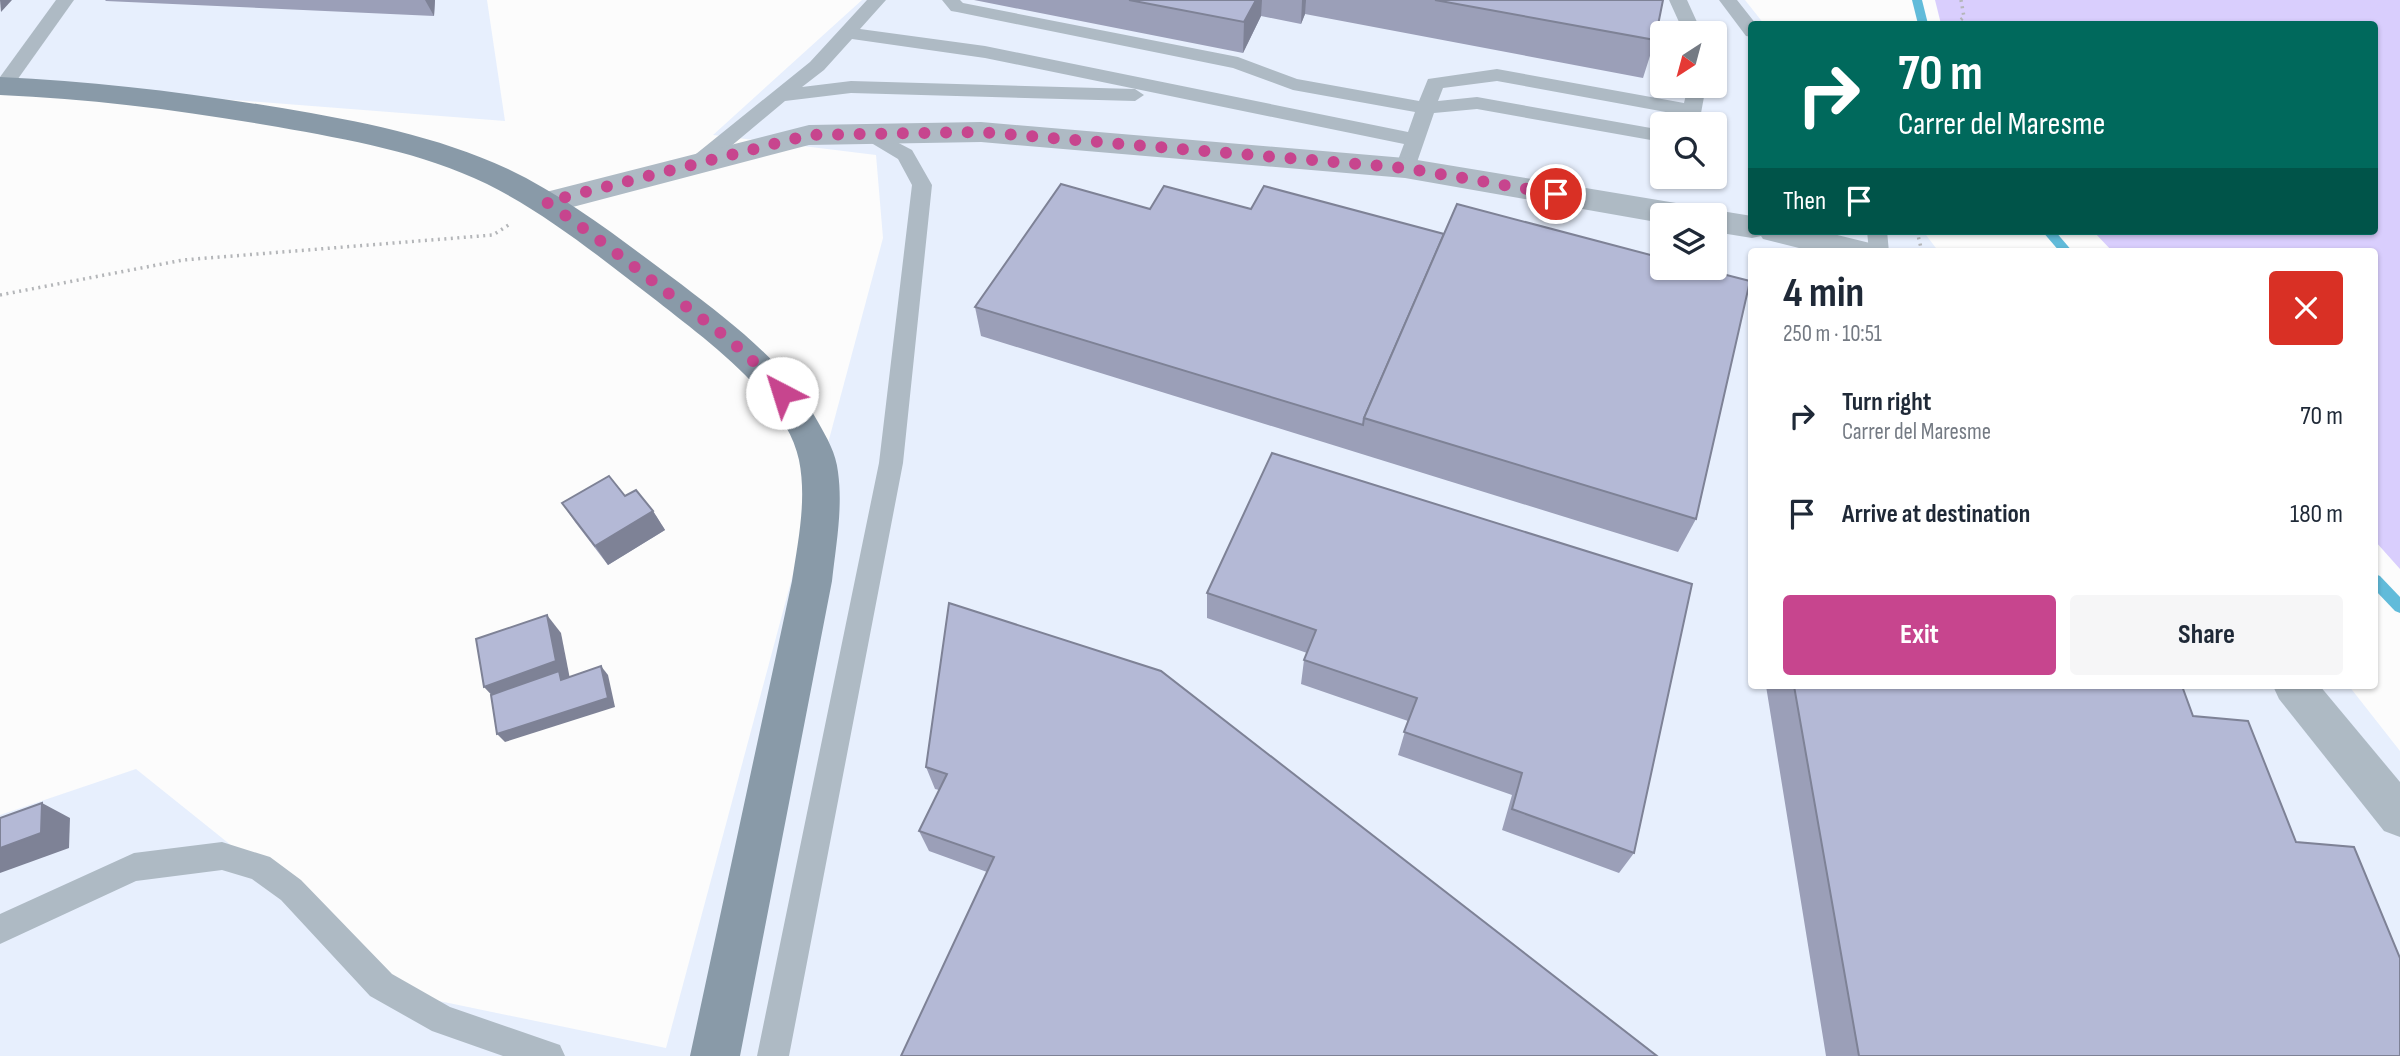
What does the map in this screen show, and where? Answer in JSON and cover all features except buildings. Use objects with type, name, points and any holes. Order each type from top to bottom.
[{"type":"main road","points":[[1,86],[178,100],[319,124],[404,143],[496,176],[546,202],[594,234],[732,340],[767,374],[796,412],[817,458],[820,513],[812,580],[715,1056]]},
{"type":"street","points":[[546,202],[809,135],[981,132],[1410,154],[1650,208]]},
{"type":"street","points":[[1727,223],[1748,226]]},
{"type":"street","points":[[1791,235],[1845,248]]},
{"type":"street","points":[[2296,689],[2400,816]]},
{"type":"lane","points":[[1,86],[65,0]]},
{"type":"lane","points":[[698,163],[817,66],[850,33],[877,0]]},
{"type":"lane","points":[[951,0],[957,7],[1238,62],[1293,84],[1426,108],[1477,103],[1650,134]]},
{"type":"lane","points":[[1678,0],[1688,21]]},
{"type":"lane","points":[[1728,0],[1748,27]]},
{"type":"lane","points":[[850,33],[985,52],[1206,97],[1410,154],[1435,83],[1497,75],[1668,112]]},
{"type":"lane","points":[[781,96],[851,87],[1206,97]]},
{"type":"lane","points":[[773,1056],[891,463],[922,185],[905,155],[870,134]]},
{"type":"lane","points":[[0,929],[134,867],[222,856],[260,867],[291,890],[381,985],[443,1020],[549,1056]]},
{"type":"path","points":[[1959,21],[1964,17],[1961,0]]},
{"type":"path","points":[[0,295],[183,260],[493,235],[546,202]]},
{"type":"shaded area","points":[[0,0],[487,0],[505,121],[0,82]]},
{"type":"shaded area","points":[[862,0],[1745,0],[1762,21],[1748,21],[1748,235],[1926,235],[1936,248],[1748,248],[1748,689],[2351,689],[2400,751],[2400,1056],[0,1056],[0,815],[136,769],[420,997],[666,1048],[883,238],[876,155],[713,135]]},
{"type":"shaded area","points":[[1935,0],[2400,0],[2400,569],[2378,544],[2378,248],[2109,248],[2097,235],[2378,235],[2378,21],[1940,21]]},
{"type":"waterway","points":[[1917,0],[1922,21]]},
{"type":"waterway","points":[[2052,235],[2063,248]]},
{"type":"waterway","points":[[2378,583],[2400,607]]},
{"type":"route","points":[[782,393],[767,374],[732,340],[594,234],[546,202],[809,135],[981,132],[1405,168],[1556,194]]}]
